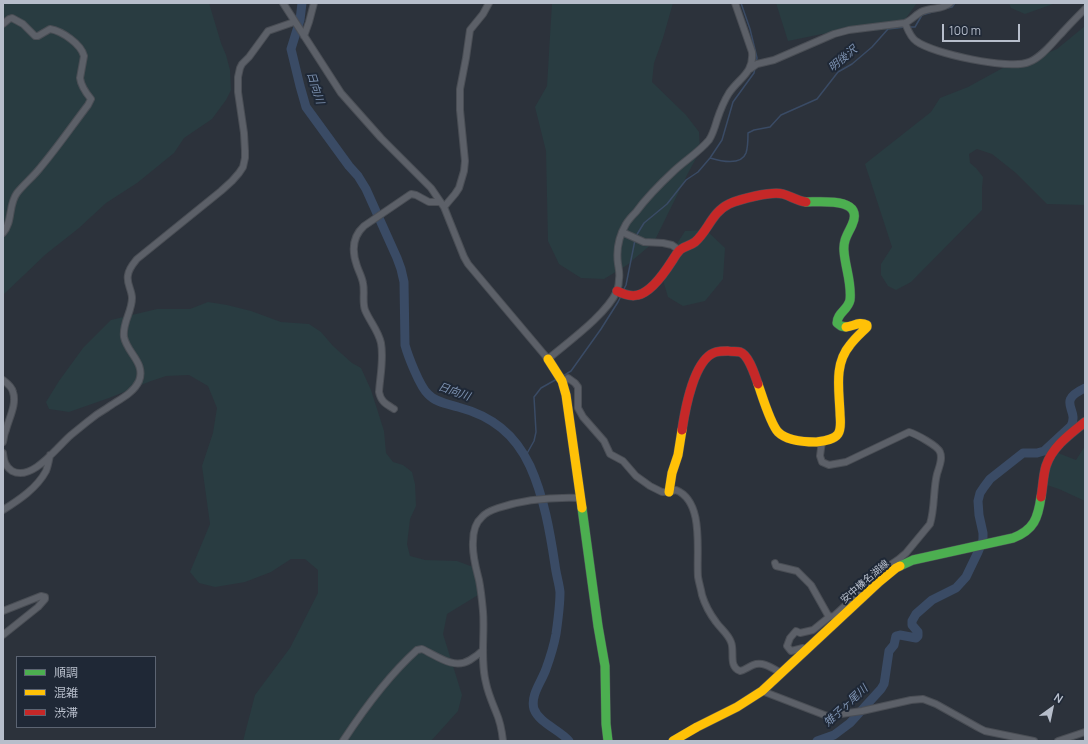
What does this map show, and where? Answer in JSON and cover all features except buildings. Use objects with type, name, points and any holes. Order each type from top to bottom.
[{"type":"street","points":[[283,3],[341,93],[381,138],[427,184],[442,204],[468,264],[548,359],[562,380],[566,395],[597,619],[605,666],[606,724],[608,741]]},
{"type":"street","points":[[302,34],[309,22],[314,3]]},
{"type":"street","points":[[394,409],[381,399],[379,392],[381,346],[377,330],[368,316],[364,304],[363,281],[354,253],[355,237],[364,226],[411,194],[416,195],[428,202],[442,204],[455,194],[459,188],[465,161],[460,110],[460,89],[470,30],[483,14],[489,3]]},
{"type":"street","points":[[548,359],[598,316],[612,300],[617,291],[620,277],[617,257],[618,250],[622,232],[627,222],[654,191],[710,139],[724,101],[742,79],[751,65],[752,52],[735,3]]},
{"type":"street","points":[[748,70],[757,64],[774,60],[834,34],[849,30],[905,23],[921,12],[930,9],[942,8],[950,3]]},
{"type":"street","points":[[905,23],[909,32],[916,41],[926,46],[976,60],[1015,65],[1029,62],[1042,53],[1085,10]]},
{"type":"street","points":[[3,24],[12,18],[23,24],[36,36],[50,29],[57,31],[71,40],[83,53],[84,56],[80,82],[91,99],[52,154],[17,194],[12,204],[10,220],[3,233]]},
{"type":"street","points":[[3,453],[6,466],[17,473],[31,471],[70,435],[134,387],[141,374],[141,368],[128,347],[124,329],[132,300],[128,278],[130,268],[137,259],[221,191],[239,173],[246,151],[238,92],[238,77],[240,68],[268,31],[295,23]]},
{"type":"street","points":[[617,291],[630,296],[640,295],[648,290],[675,260],[679,250],[693,244],[701,236],[718,212],[723,207],[734,202],[779,193],[800,201],[839,202],[848,204],[854,212],[853,222],[845,238],[844,249],[850,293],[849,301],[848,306],[836,319],[837,323],[842,327],[848,327],[863,322],[867,325],[849,346],[841,361],[839,373],[839,432],[835,437],[822,441],[800,441],[788,438],[779,433],[773,424],[753,370],[745,355],[740,352],[715,352],[704,359],[694,380],[687,405],[678,455],[668,492]]},
{"type":"street","points":[[622,232],[644,242],[664,243],[672,245],[679,250]]},
{"type":"street","points":[[562,380],[568,378],[578,387],[578,408],[583,417],[604,441],[610,454],[623,461],[636,476],[650,486],[662,492],[676,490],[687,497],[692,505],[697,528],[698,572],[700,586],[708,610],[731,641],[734,667],[740,671],[752,665],[763,664],[768,665],[781,673]]},
{"type":"street","points":[[3,380],[11,388],[14,398],[3,442]]},
{"type":"street","name":"安中榛名湖線","points":[[673,741],[737,707],[762,691],[806,650],[861,594],[896,568],[913,560],[1018,536],[1031,528],[1038,515],[1046,466],[1049,459],[1056,448],[1085,422]]},
{"type":"street","points":[[806,650],[804,648],[791,651],[787,646],[790,638],[796,631],[800,633],[813,630],[829,617],[834,616],[861,594],[862,589],[883,570],[906,553],[930,524],[932,518],[935,482],[942,457],[939,450],[909,432],[846,462],[829,465],[822,462],[820,456],[822,441]]},
{"type":"street","points":[[3,510],[19,499],[38,481],[46,471],[50,455]]},
{"type":"street","points":[[503,741],[497,713],[485,683],[483,650],[484,628],[481,592],[472,543],[474,530],[480,518],[485,514],[512,504],[557,497],[581,498]]},
{"type":"street","points":[[775,563],[776,566],[797,571],[811,585],[829,617]]},
{"type":"street","points":[[3,611],[41,596],[45,597],[44,601],[38,607],[3,635]]},
{"type":"street","points":[[343,741],[371,701],[397,670],[417,650],[422,649],[452,663],[460,664],[471,660],[483,650]]},
{"type":"street","points":[[762,691],[827,716],[923,699],[936,704],[985,731],[1034,741]]},
{"type":"street","points":[[1058,741],[1085,732]]},
{"type":"green space","points":[[3,3],[209,3],[230,70],[231,90],[226,100],[212,119],[184,138],[174,153],[137,183],[106,203],[79,228],[46,254],[3,295]]},
{"type":"green space","points":[[552,3],[673,3],[654,63],[652,82],[686,115],[699,132],[700,151],[654,242],[627,265],[604,279],[581,278],[559,264],[548,241],[546,151],[535,107],[547,86]]},
{"type":"green space","points":[[776,3],[917,3],[898,29],[822,34],[788,41]]},
{"type":"green space","points":[[1009,3],[1056,3],[1025,14],[1011,8]]},
{"type":"green space","points":[[1085,26],[1085,205],[1047,204],[1016,173],[992,154],[977,149],[969,154],[970,163],[983,177],[982,210],[911,282],[896,290],[888,286],[881,275],[881,264],[892,247],[865,164],[931,112],[940,98],[968,87],[1010,64],[1038,57],[1057,49]]},
{"type":"green space","points":[[706,230],[725,248],[723,279],[705,301],[683,306],[668,297],[662,277],[668,258],[685,231]]},
{"type":"green space","points":[[208,302],[251,311],[281,322],[309,324],[321,332],[333,346],[352,363],[361,368],[371,390],[384,431],[386,453],[393,462],[403,465],[412,472],[415,484],[416,506],[410,519],[407,544],[410,556],[425,560],[457,561],[473,567],[483,592],[447,614],[443,634],[462,695],[458,711],[431,741],[243,741],[255,695],[290,648],[318,593],[318,570],[305,559],[291,559],[271,572],[245,582],[215,587],[199,583],[190,572],[210,524],[202,466],[213,433],[217,408],[208,386],[189,375],[166,376],[69,412],[49,409],[46,402],[59,381],[83,348],[111,320],[157,309],[190,309]]},
{"type":"green space","points":[[1085,446],[1085,501],[1047,485],[1048,470],[1058,453],[1076,460]]},
{"type":"waterway","name":"日向川","points":[[302,3],[300,20],[291,49],[306,107],[358,176],[366,189],[397,258],[404,282],[405,345],[418,378],[425,390],[434,399],[470,411],[492,421],[501,428],[510,436],[524,455],[535,478],[546,515],[560,592],[560,602],[554,643],[546,669],[535,693],[533,704],[534,709],[540,718],[569,741]]},
{"type":"waterway","points":[[741,3],[750,29],[757,58],[756,63]]},
{"type":"waterway","name":"明後沢","points":[[947,8],[952,7],[955,3]]},
{"type":"waterway","name":"明後沢","points":[[909,27],[915,27],[922,15],[936,11]]},
{"type":"waterway","name":"明後沢","points":[[710,158],[730,162],[740,160],[746,153],[748,146],[748,133],[754,130],[770,127],[781,115],[817,99],[838,72],[852,64],[872,47],[888,29],[905,27]]},
{"type":"waterway","name":"明後沢","points":[[636,236],[644,223],[667,204],[686,180],[698,172],[710,158],[722,140],[733,102],[754,73],[755,68]]},
{"type":"waterway","points":[[623,291],[626,285],[635,240]]},
{"type":"waterway","points":[[563,376],[571,371],[601,329],[621,296]]},
{"type":"waterway","points":[[525,457],[534,441],[536,432],[534,397],[541,388],[557,379]]},
{"type":"waterway","name":"雉子ヶ尾川","points":[[817,741],[834,735],[850,723],[881,689],[884,684],[889,651],[894,645],[896,636],[900,635],[916,638],[918,636],[918,632],[912,625],[912,621],[916,614],[932,600],[956,588],[966,577],[983,540],[978,501],[980,493],[990,479],[1023,453],[1037,453],[1044,451],[1071,426],[1073,420],[1070,406],[1071,397],[1085,388]]},
{"type":"traffic: fast","points":[[806,202],[831,202],[847,205],[852,210],[854,216],[844,247],[850,287],[850,300],[837,320],[837,323],[846,327]]},
{"type":"traffic: fast","points":[[900,566],[913,560],[1013,538],[1020,535],[1034,522],[1041,497]]},
{"type":"traffic: fast","points":[[582,508],[605,666],[606,724],[608,741]]},
{"type":"traffic: slow","points":[[758,384],[772,422],[778,432],[782,435],[791,439],[806,442],[816,442],[834,438],[838,434],[840,426],[839,377],[842,360],[845,352],[867,327],[867,325],[859,324],[846,327]]},
{"type":"traffic: slow","points":[[548,359],[562,381],[566,395],[582,508]]},
{"type":"traffic: slow","points":[[669,492],[672,473],[678,455],[682,430]]},
{"type":"traffic: slow","points":[[673,741],[737,707],[762,691],[879,582],[900,566]]},
{"type":"traffic: jam","points":[[617,291],[633,296],[648,290],[662,276],[679,251],[695,242],[718,212],[729,204],[756,196],[778,193],[806,202]]},
{"type":"traffic: jam","points":[[682,430],[685,410],[696,374],[708,356],[719,351],[740,352],[749,361],[758,384]]},
{"type":"traffic: jam","points":[[1041,497],[1045,470],[1049,459],[1062,441],[1085,422]]}]
